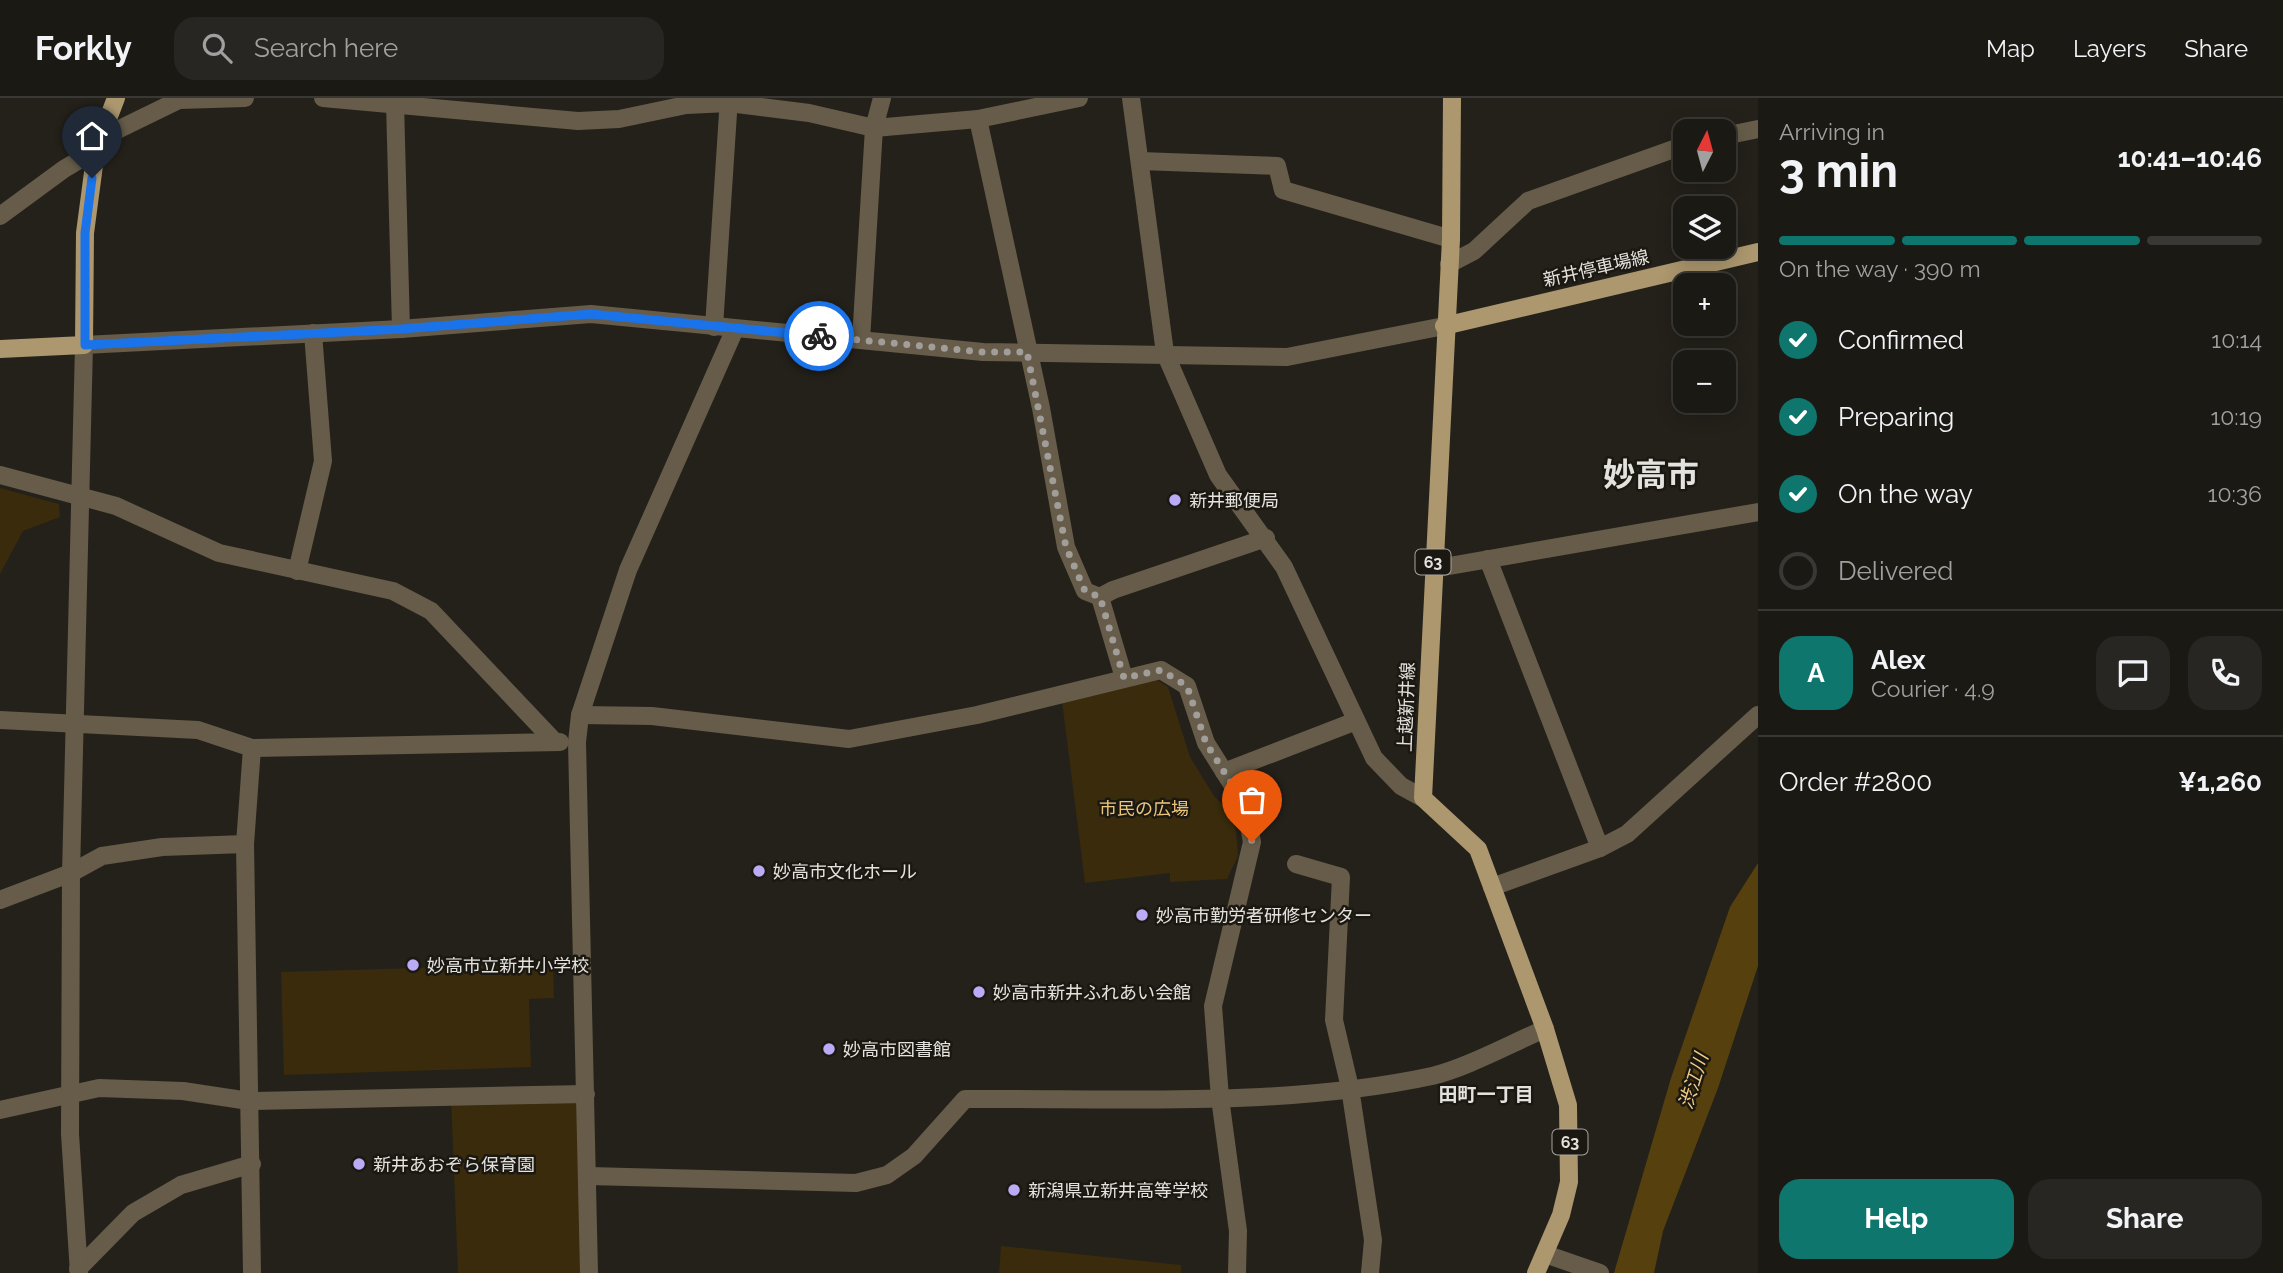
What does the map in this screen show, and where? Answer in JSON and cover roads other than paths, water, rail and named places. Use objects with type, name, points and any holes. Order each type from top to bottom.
[{"type":"main road","points":[[0,349],[85,345],[85,233],[99,144],[116,98]]},
{"type":"main road","name":"上越新井線","points":[[1423,798],[1444,326],[1451,239],[1452,98]]},
{"type":"main road","name":"新井停車場線","points":[[1444,326],[1758,252]]},
{"type":"main road","name":"63","points":[[1423,798],[1478,849],[1545,1029],[1568,1105],[1569,1182],[1561,1215],[1536,1273]]},
{"type":"street","points":[[0,216],[99,144],[178,100],[245,98]]},
{"type":"street","points":[[323,98],[578,121],[619,119],[687,104],[729,101],[809,113],[874,128],[978,120],[1079,98]]},
{"type":"street","points":[[861,340],[874,128],[882,98]]},
{"type":"street","points":[[1131,98],[1165,353],[1218,475],[1266,538],[1284,568],[1356,721],[1224,772]]},
{"type":"street","points":[[714,327],[729,101]]},
{"type":"street","points":[[395,103],[401,329]]},
{"type":"street","points":[[978,120],[1066,547],[1085,591],[1100,597]]},
{"type":"street","points":[[1736,134],[1758,129]]},
{"type":"street","points":[[1449,264],[1474,251],[1528,201],[1673,149]]},
{"type":"street","points":[[1140,161],[1277,166],[1283,190],[1451,239]]},
{"type":"street","points":[[78,1271],[70,1094],[71,873],[85,345],[401,329],[591,314],[983,352],[1287,357],[1444,326]]},
{"type":"street","points":[[589,1273],[589,1176],[577,742],[580,715],[628,570],[735,329]]},
{"type":"street","points":[[297,571],[323,461],[313,333]]},
{"type":"street","points":[[0,475],[116,506],[219,553],[393,591],[431,611],[555,742]]},
{"type":"street","points":[[1432,569],[1758,512]]},
{"type":"street","points":[[1100,597],[1113,590],[1266,538]]},
{"type":"street","points":[[1488,559],[1600,848]]},
{"type":"street","points":[[1100,597],[1124,678]]},
{"type":"street","points":[[580,715],[653,716],[849,739],[977,715],[1161,670],[1187,686],[1206,743],[1245,805],[1252,842],[1213,1006],[1220,1098],[1238,1231],[1237,1273]]},
{"type":"street","points":[[1492,887],[1600,848],[1627,834],[1758,715]]},
{"type":"street","points":[[0,720],[74,726],[198,730],[252,748],[577,742]]},
{"type":"street","name":"63","points":[[1356,721],[1374,758],[1401,786],[1423,798]]},
{"type":"street","points":[[252,748],[245,844],[249,1101],[253,1164],[252,1273]]},
{"type":"street","points":[[0,900],[71,873],[102,856],[162,847],[245,844]]},
{"type":"street","points":[[1296,864],[1341,877],[1334,1020],[1350,1088],[1373,1240],[1370,1273]]},
{"type":"street","points":[[589,1176],[856,1183],[887,1175],[914,1156],[965,1099],[1220,1098],[1350,1088],[1435,1075],[1545,1029]]},
{"type":"street","points":[[0,1110],[99,1088],[183,1091],[249,1101],[586,1094]]},
{"type":"street","points":[[78,1271],[133,1213],[181,1185],[253,1164]]},
{"type":"street","points":[[1545,1254],[1600,1273]]},
{"type":"water","name":"渋江川","points":[[1758,863],[1758,966],[1718,1088],[1663,1231],[1654,1273],[1614,1273],[1671,1078],[1730,907]]},
{"type":"place","name":"新井郵便局","points":[[1175,500]]},
{"type":"place","name":"妙高市文化ホール","points":[[759,871]]},
{"type":"place","name":"妙高市勤労者研修センター","points":[[1142,915]]},
{"type":"place","name":"妙高市立新井小学校","points":[[413,965]]},
{"type":"place","name":"妙高市新井ふれあい会館","points":[[979,992]]},
{"type":"place","name":"妙高市図書館","points":[[829,1049]]},
{"type":"place","name":"新井あおぞら保育園","points":[[359,1164]]},
{"type":"place","name":"新潟県立新井高等学校","points":[[1014,1190]]},
{"type":"district","name":"妙高市","points":[[1651,474]]},
{"type":"district","name":"田町一丁目","points":[[1486,1094]]},
{"type":"park label","name":"市民の広場","points":[[1144,808]]}]
